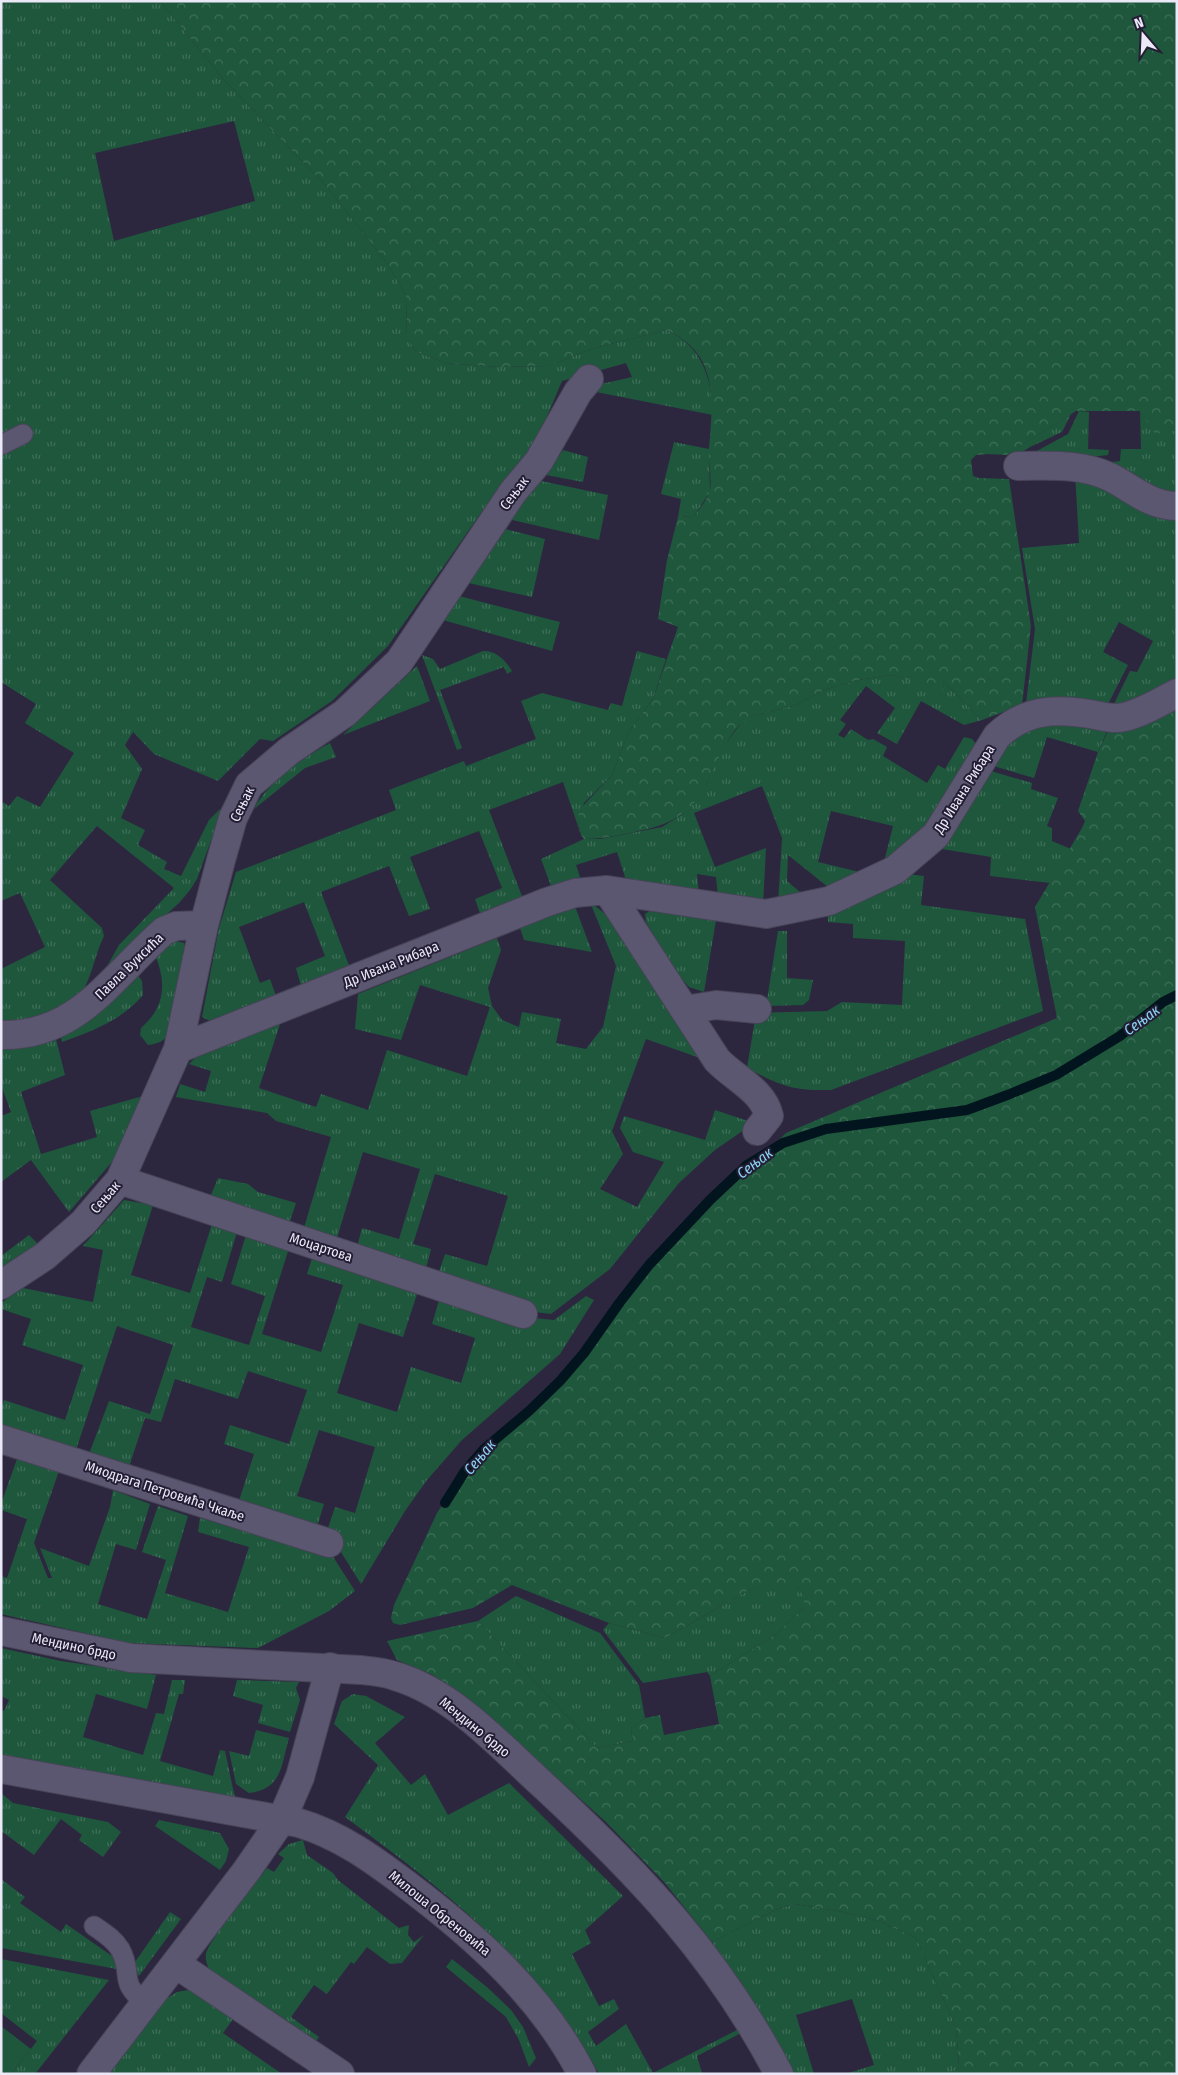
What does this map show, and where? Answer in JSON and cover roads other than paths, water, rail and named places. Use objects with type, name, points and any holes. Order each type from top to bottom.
[{"type":"street","name":"Сењак","points":[[1,1286],[45,1256],[82,1224],[120,1180],[178,1049],[204,925],[233,818],[249,785],[289,751],[345,713],[399,662],[513,492],[539,461],[578,392],[589,379]]},
{"type":"street","points":[[1018,466],[1069,466],[1089,470],[1110,477],[1151,501],[1177,506]]},
{"type":"street","name":"Др Ивана Рибара","points":[[178,1049],[561,896],[607,890],[766,914],[829,901],[895,870],[936,836],[997,736],[1008,726],[1031,714],[1046,710],[1062,710],[1109,718],[1123,718],[1177,693]]},
{"type":"street","points":[[607,890],[717,1060],[730,1074],[762,1097],[770,1116],[757,1131]]},
{"type":"street","name":"Павла Вуисића","points":[[1,1035],[30,1034],[54,1026],[100,996],[164,931],[176,926],[204,925]]},
{"type":"street","points":[[685,1010],[716,1005],[757,1009]]},
{"type":"street","name":"Моцартова","points":[[120,1180],[523,1314]]},
{"type":"street","name":"Миодрага Петровића Чкаље","points":[[1,1439],[330,1543]]},
{"type":"street","name":"Мендино брдо","points":[[1,1631],[132,1658],[330,1667],[394,1676],[415,1683],[454,1707],[496,1743],[595,1834],[683,1928],[729,1988],[778,2074]]},
{"type":"street","points":[[91,2074],[261,1851],[282,1819],[300,1777],[330,1667]]},
{"type":"street","name":"Милоша Обреновића","points":[[1,1769],[282,1819],[309,1826],[340,1839],[384,1868],[463,1929],[493,1957],[530,1996],[561,2038],[582,2074]]},
{"type":"street","points":[[176,1964],[340,2074]]},
{"type":"lane","points":[[1,445],[23,434]]},
{"type":"lane","points":[[94,1926],[117,1945],[124,1958],[130,1988],[146,2003]]},
{"type":"waterway","name":"Сењак","points":[[445,1503],[465,1471],[484,1449],[529,1411],[560,1381],[584,1353],[649,1265],[710,1200],[747,1165],[783,1143],[826,1129],[967,1110],[1010,1094],[1056,1075],[1120,1036],[1163,1002],[1177,995]]}]
